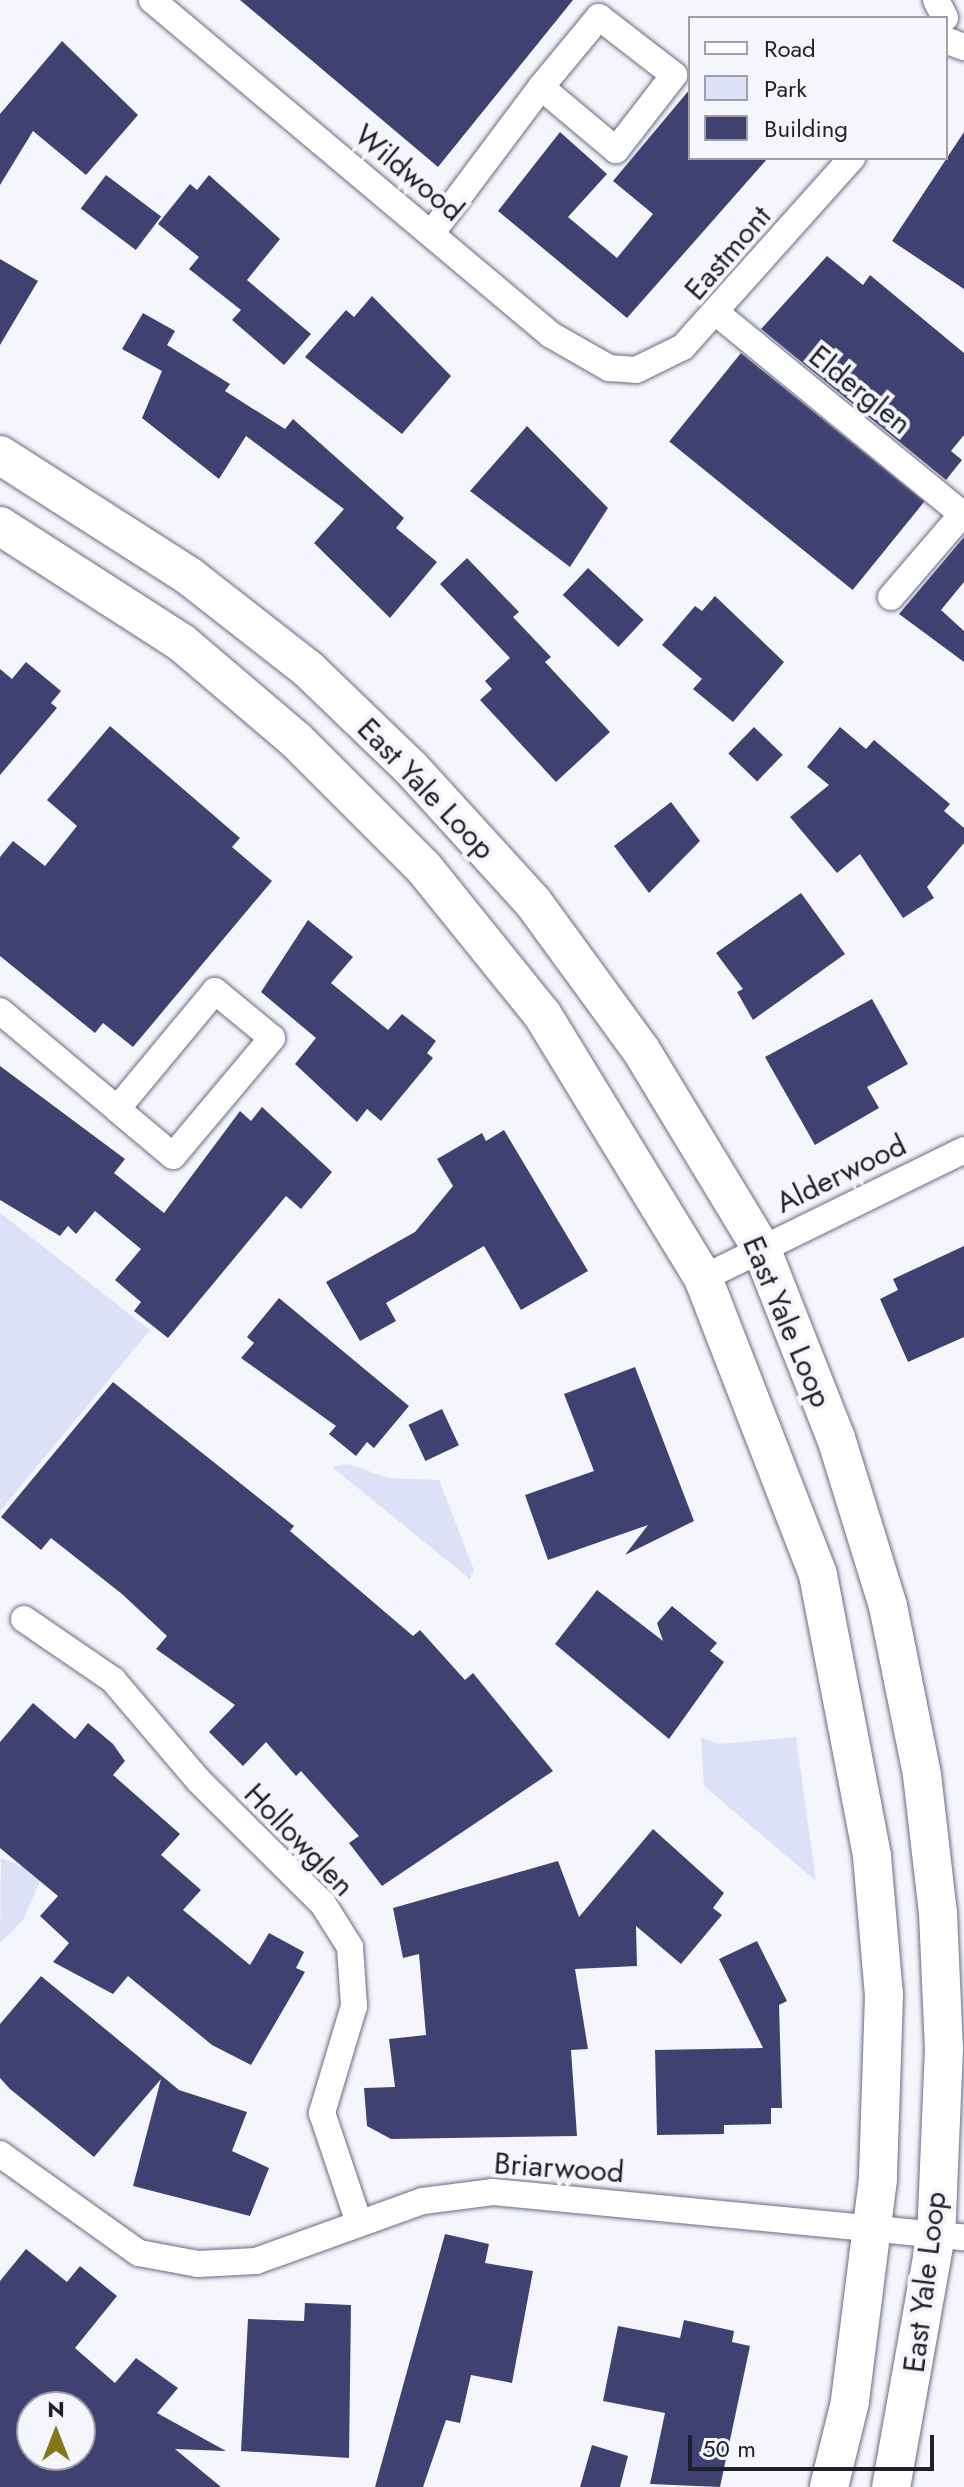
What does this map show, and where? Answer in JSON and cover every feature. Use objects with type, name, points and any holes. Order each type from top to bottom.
[{"type":"main road","name":"East Yale Loop","points":[[0,455],[189,576],[308,669],[411,768],[560,939],[641,1050],[761,1248],[836,1438],[888,1606],[922,1775],[944,2048],[950,2236],[891,2487]]},
{"type":"main road","name":"East Yale Loop","points":[[0,526],[182,643],[296,740],[424,868],[542,1014],[703,1278],[818,1575],[850,1718],[884,1995],[875,2227],[850,2402],[829,2487]]},
{"type":"street","name":"Wildwood","points":[[169,5],[431,234],[587,360],[636,370]]},
{"type":"street","points":[[431,234],[541,87],[599,17],[674,75],[616,150],[541,87]]},
{"type":"street","name":"Eastmont","points":[[636,370],[672,354],[719,315],[850,160]]},
{"type":"street","name":"Elderglen","points":[[719,315],[963,513],[891,597]]},
{"type":"street","points":[[0,1011],[173,1156],[272,1038],[215,991],[117,1109]]},
{"type":"street","name":"Alderwood","points":[[703,1278],[964,1150]]},
{"type":"street","name":"Hollowglen","points":[[24,1619],[113,1680],[198,1780],[323,1904],[350,1947],[354,2006],[322,2113],[359,2223]]},
{"type":"street","name":"Briarwood","points":[[0,2154],[139,2253],[198,2264],[256,2261],[423,2201],[493,2192],[950,2236]]},
{"type":"green space","points":[[0,1213],[150,1330],[0,1511]]},
{"type":"green space","points":[[349,1464],[388,1478],[439,1480],[474,1570],[470,1579],[332,1467]]},
{"type":"green space","points":[[701,1737],[719,1744],[796,1737],[816,1881],[704,1786]]},
{"type":"green space","points":[[1,1858],[43,1875],[23,1920],[0,1943]]},
{"type":"building","points":[[240,0],[573,0],[438,167]]},
{"type":"building","points":[[62,41],[138,115],[86,175],[33,131],[0,185],[0,114]]},
{"type":"building","points":[[688,91],[688,160],[766,160],[627,318],[498,211],[560,132],[607,174],[568,217],[617,258],[653,214],[613,181]]},
{"type":"building","points":[[964,132],[964,289],[892,241]]},
{"type":"building","points":[[106,175],[161,217],[136,250],[81,209]]},
{"type":"building","points":[[209,175],[280,239],[247,280],[311,334],[284,365],[232,320],[241,310],[189,269],[199,257],[158,224],[190,184],[197,190]]},
{"type":"building","points":[[827,256],[863,285],[870,275],[964,353],[964,435],[951,451],[962,460],[946,480],[761,329]]},
{"type":"building","points":[[0,259],[38,281],[0,345]]},
{"type":"building","points":[[372,296],[451,376],[402,434],[305,357],[346,310],[354,317]]},
{"type":"building","points":[[143,313],[175,331],[167,345],[230,384],[225,391],[285,429],[293,419],[404,518],[396,528],[437,562],[390,618],[314,543],[344,509],[246,436],[219,479],[142,418],[162,371],[122,349]]},
{"type":"building","points":[[741,353],[924,502],[853,590],[669,442]]},
{"type":"building","points":[[527,426],[608,508],[570,567],[470,491]]},
{"type":"building","points":[[964,537],[964,582],[941,610],[964,631],[964,662],[899,614]]},
{"type":"building","points":[[467,558],[519,612],[513,617],[551,657],[545,662],[610,732],[556,782],[480,700],[492,689],[485,681],[510,658],[440,584]]},
{"type":"building","points":[[588,568],[644,620],[618,647],[563,595]]},
{"type":"building","points":[[715,596],[784,662],[733,722],[693,689],[702,679],[662,645],[695,606],[702,611]]},
{"type":"building","points":[[26,662],[61,691],[51,703],[57,708],[0,775],[0,669],[12,679]]},
{"type":"building","points":[[110,726],[240,838],[232,847],[272,881],[133,1047],[103,1023],[95,1033],[0,956],[0,857],[13,841],[45,866],[77,826],[47,800]]},
{"type":"building","points":[[754,727],[783,755],[757,781],[728,754]]},
{"type":"building","points":[[840,727],[866,749],[874,740],[950,804],[944,811],[964,828],[964,843],[927,887],[934,898],[903,918],[860,854],[837,873],[790,817],[829,785],[807,767]]},
{"type":"building","points":[[671,802],[700,841],[649,893],[614,846]]},
{"type":"building","points":[[801,893],[845,954],[753,1020],[737,992],[743,989],[716,953]]},
{"type":"building","points":[[308,920],[353,957],[331,983],[388,1030],[402,1014],[436,1041],[427,1053],[433,1058],[381,1121],[367,1109],[357,1122],[295,1064],[316,1038],[261,992]]},
{"type":"building","points":[[872,999],[908,1064],[867,1087],[879,1108],[815,1145],[765,1057]]},
{"type":"building","points":[[0,1066],[125,1159],[114,1173],[164,1213],[240,1111],[251,1121],[262,1107],[332,1172],[301,1209],[286,1196],[168,1338],[134,1311],[141,1302],[115,1280],[141,1249],[95,1211],[76,1234],[68,1226],[60,1236],[0,1200]]},
{"type":"building","points":[[504,1130],[588,1271],[521,1310],[484,1246],[386,1303],[396,1321],[360,1341],[326,1282],[415,1232],[453,1186],[437,1159],[482,1133],[486,1141]]},
{"type":"building","points":[[964,1246],[964,1337],[908,1362],[880,1299],[898,1290],[893,1279]]},
{"type":"building","points":[[279,1298],[409,1406],[374,1448],[367,1442],[356,1456],[329,1434],[336,1426],[241,1358],[254,1343],[247,1337]]},
{"type":"building","points":[[635,1367],[694,1521],[625,1555],[648,1525],[548,1560],[525,1495],[594,1471],[564,1394]]},
{"type":"building","points":[[113,1382],[294,1526],[290,1531],[413,1636],[420,1630],[465,1680],[473,1673],[553,1771],[382,1886],[349,1843],[359,1836],[301,1771],[296,1776],[266,1742],[243,1766],[209,1732],[235,1705],[156,1649],[167,1636],[122,1594],[51,1538],[41,1550],[1,1517]]},
{"type":"building","points":[[442,1409],[459,1445],[425,1461],[408,1425]]},
{"type":"building","points":[[597,1590],[663,1641],[657,1623],[672,1606],[717,1643],[710,1651],[724,1662],[669,1739],[555,1644]]},
{"type":"building","points":[[33,1703],[75,1739],[88,1723],[113,1744],[125,1761],[113,1775],[180,1834],[161,1855],[201,1890],[183,1910],[250,1965],[269,1933],[304,1952],[296,1968],[305,1972],[251,2065],[212,2045],[128,1976],[113,1994],[53,1962],[69,1943],[40,1916],[58,1896],[0,1848],[0,1742]]},
{"type":"building","points":[[653,1829],[724,1893],[713,1908],[722,1915],[681,1964],[636,1926],[637,1966],[575,1969],[588,2049],[571,2050],[577,2136],[391,2139],[367,2126],[364,2088],[395,2087],[389,2039],[426,2035],[419,1954],[403,1958],[393,1908],[558,1861],[579,1917]]},
{"type":"building","points":[[757,1941],[787,2001],[779,2005],[782,2108],[771,2108],[771,2124],[724,2125],[724,2134],[657,2135],[655,2050],[763,2048],[719,1959]]},
{"type":"building","points":[[41,1976],[179,2090],[247,2112],[232,2151],[269,2168],[250,2216],[133,2186],[161,2079],[94,2157],[0,2078],[0,2024]]},
{"type":"building","points":[[445,2234],[489,2244],[485,2263],[533,2271],[512,2383],[471,2375],[460,2423],[446,2420],[423,2487],[375,2487]]},
{"type":"building","points":[[26,2249],[67,2282],[80,2266],[117,2296],[75,2348],[115,2383],[136,2358],[178,2388],[157,2413],[226,2451],[175,2449],[221,2487],[0,2487],[0,2281]]},
{"type":"building","points":[[305,2303],[351,2305],[349,2458],[241,2451],[248,2319],[304,2321]]},
{"type":"building","points":[[684,2320],[734,2331],[732,2342],[750,2346],[720,2487],[650,2484],[665,2413],[603,2401],[618,2326],[680,2338]]},
{"type":"building","points":[[592,2445],[628,2456],[620,2487],[580,2487]]}]
